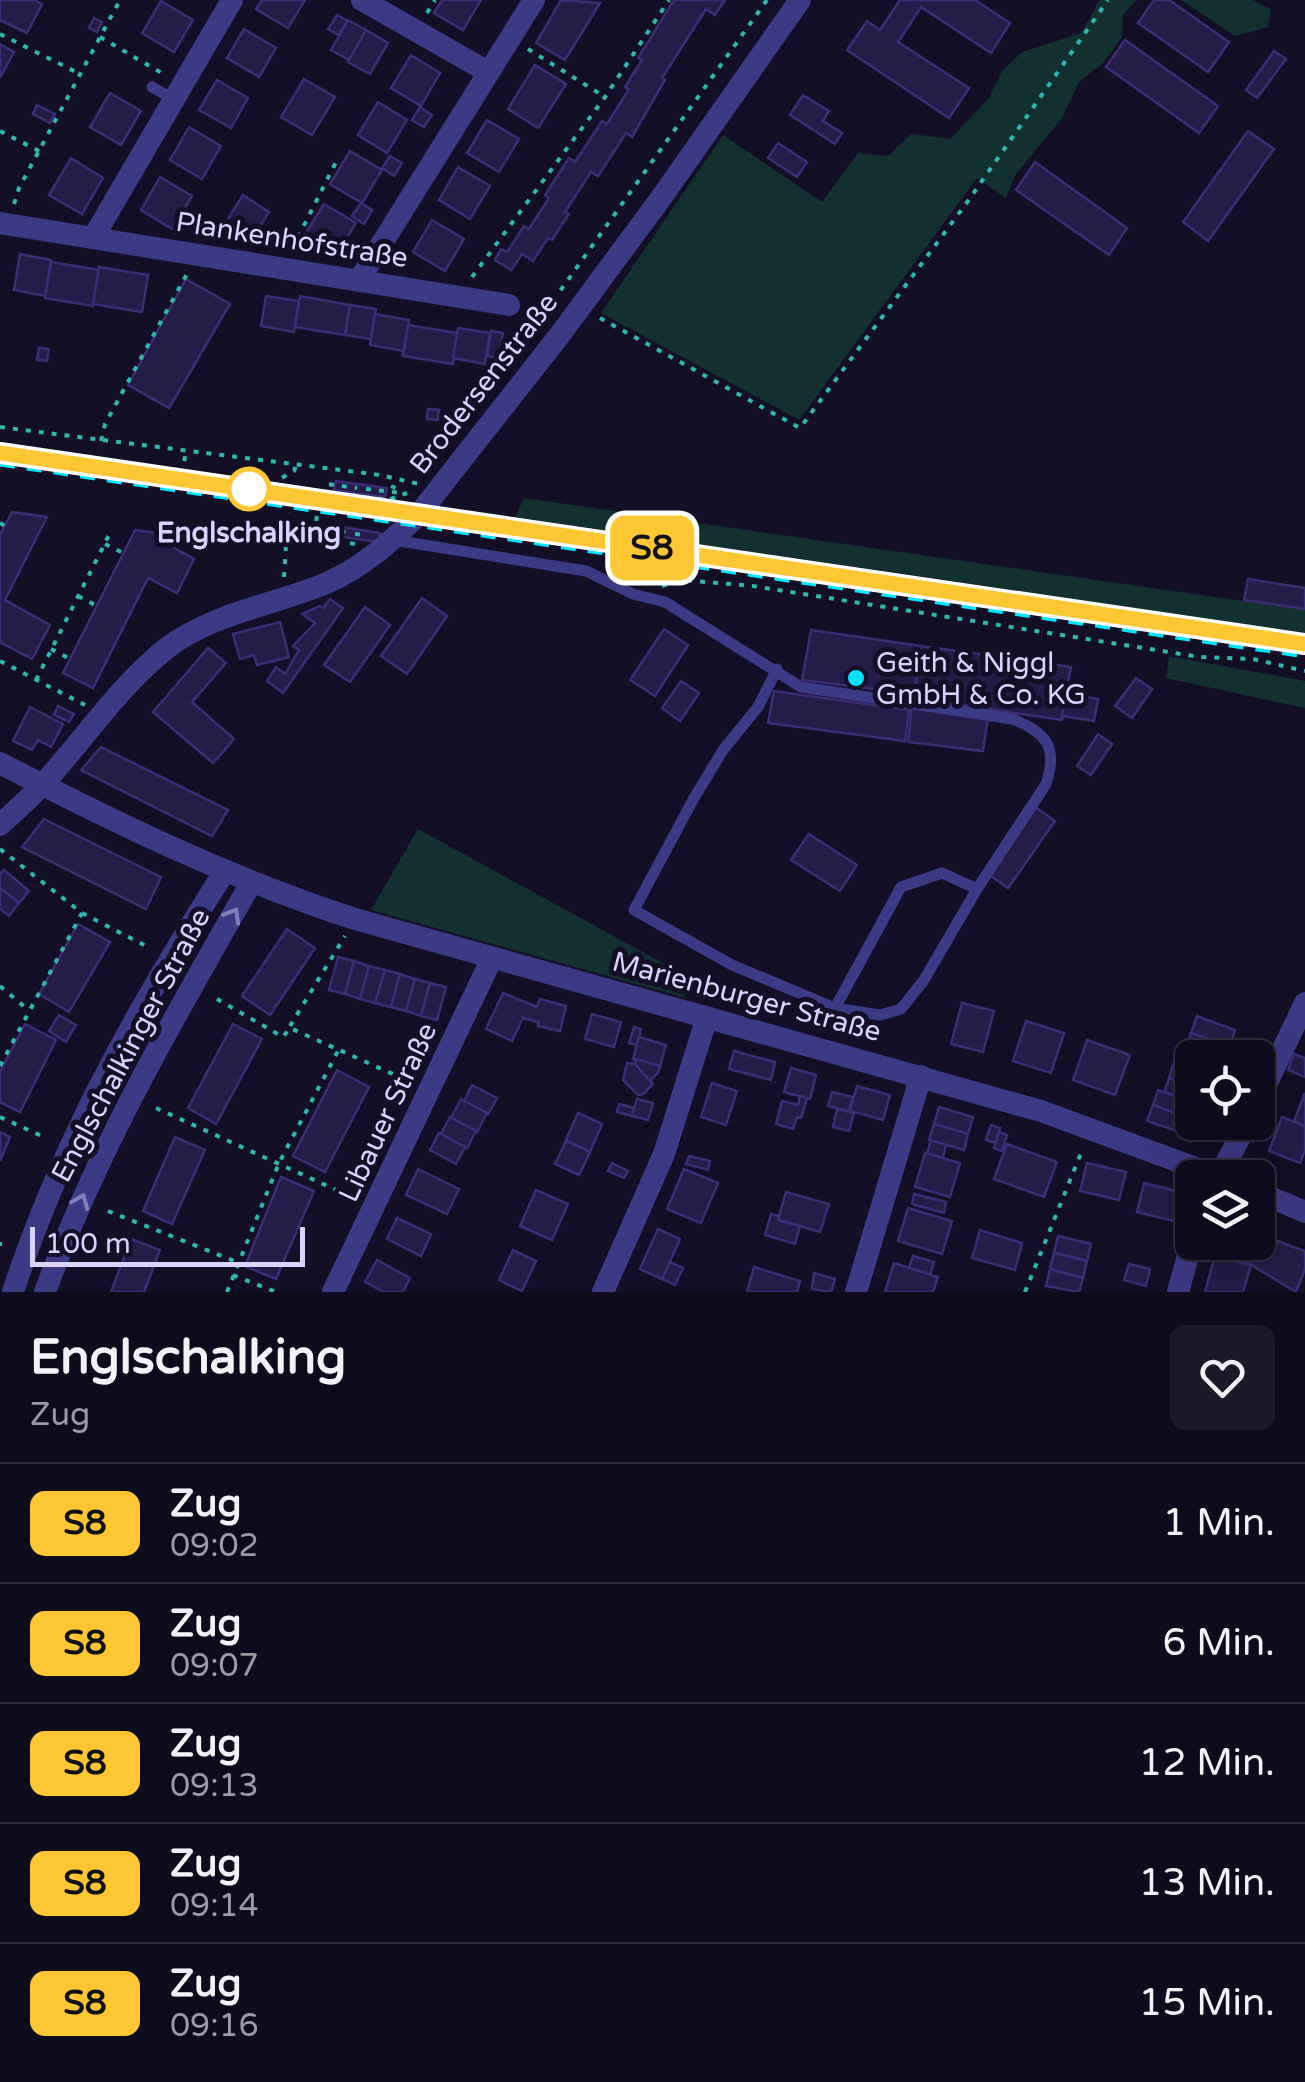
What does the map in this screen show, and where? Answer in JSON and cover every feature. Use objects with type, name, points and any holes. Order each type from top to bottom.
[{"type":"street","points":[[93,238],[232,0]]},
{"type":"street","points":[[362,0],[488,72]]},
{"type":"street","points":[[359,280],[534,0]]},
{"type":"street","name":"Brodersenstraße","points":[[0,825],[42,785],[120,694],[168,648],[204,626],[357,568],[439,487],[559,336],[800,0]]},
{"type":"street","name":"Plankenhofstraße","points":[[4,224],[508,305]]},
{"type":"street","name":"Marienburger Straße","points":[[0,762],[120,825],[251,883],[355,919],[921,1076],[1175,1160]]},
{"type":"street","name":"Englschalkinger Straße","points":[[15,1284],[60,1168],[100,1080],[167,962],[225,871]]},
{"type":"street","name":"Englschalkinger Straße","points":[[45,1290],[88,1182],[130,1097],[251,883]]},
{"type":"street","name":"Libauer Straße","points":[[332,1292],[492,958]]},
{"type":"street","points":[[1275,1066],[1305,1003]]},
{"type":"street","points":[[603,1292],[664,1154],[707,1016]]},
{"type":"street","points":[[856,1292],[921,1076]]},
{"type":"street","points":[[1275,1199],[1305,1212]]},
{"type":"street","points":[[1178,1292],[1187,1260]]},
{"type":"lane","points":[[152,87],[179,93]]},
{"type":"lane","points":[[382,544],[586,571],[633,594],[664,602],[777,669],[801,686],[1012,719],[1042,735],[1050,748],[1052,765],[1046,784],[902,1009],[880,1015],[835,1008],[732,965],[634,910],[694,798],[724,750],[758,707],[777,669]]},
{"type":"lane","points":[[835,1008],[900,886],[942,874],[977,889]]},
{"type":"lane","points":[[15,1284],[36,1272],[43,1277],[45,1290]]},
{"type":"path","points":[[4,224],[18,188],[120,0]]},
{"type":"path","points":[[458,295],[605,97],[669,0]]},
{"type":"path","points":[[538,322],[767,0]]},
{"type":"path","points":[[580,307],[800,428],[968,202],[1108,0]]},
{"type":"path","points":[[0,34],[80,74]]},
{"type":"path","points":[[100,38],[179,93]]},
{"type":"path","points":[[510,38],[605,97]]},
{"type":"path","points":[[0,131],[39,150]]},
{"type":"path","points":[[283,268],[337,160]]},
{"type":"path","points":[[102,440],[105,424],[197,254]]},
{"type":"path","points":[[508,305],[511,320],[538,322],[559,336]]},
{"type":"path","points":[[0,427],[380,475],[439,487]]},
{"type":"path","points":[[182,474],[186,451]]},
{"type":"path","points":[[276,488],[276,481],[294,472],[296,465]]},
{"type":"path","points":[[357,488],[327,484],[326,493],[388,500],[406,493]]},
{"type":"path","points":[[390,486],[406,493]]},
{"type":"path","points":[[366,489],[406,493]]},
{"type":"path","points":[[284,580],[288,512]]},
{"type":"path","points":[[316,516],[317,538]]},
{"type":"path","points":[[315,528],[346,532]]},
{"type":"path","points":[[36,680],[110,531]]},
{"type":"path","points":[[286,532],[382,544]]},
{"type":"path","points":[[104,544],[123,553]]},
{"type":"path","points":[[633,594],[683,580],[753,586],[1200,656],[1253,658],[1305,671]]},
{"type":"path","points":[[78,596],[97,606]]},
{"type":"path","points":[[51,649],[70,659]]},
{"type":"path","points":[[0,661],[86,706]]},
{"type":"path","points":[[0,849],[82,913],[146,946]]},
{"type":"path","points":[[0,1066],[82,913]]},
{"type":"path","points":[[216,998],[283,1037],[355,919]]},
{"type":"path","points":[[0,986],[28,1010]]},
{"type":"path","points":[[290,1028],[430,1091]]},
{"type":"path","points":[[227,1292],[279,1163],[339,1049]]},
{"type":"path","points":[[156,1108],[375,1208]]},
{"type":"path","points":[[0,1117],[44,1137]]},
{"type":"path","points":[[1025,1292],[1090,1129]]},
{"type":"path","points":[[108,1211],[238,1262]]},
{"type":"path","points":[[233,1276],[276,1292]]},
{"type":"green space","points":[[1100,0],[1137,0],[1123,15],[1122,37],[1102,64],[1079,82],[1062,118],[1016,174],[1006,198],[977,178],[799,420],[601,313],[723,135],[822,202],[858,153],[888,156],[911,134],[950,139],[988,99],[1002,71],[1022,52],[1081,33]]},
{"type":"green space","points":[[1181,0],[1253,0],[1271,9],[1268,27],[1235,36]]},
{"type":"green space","points":[[524,498],[1305,610],[1305,633],[515,517]]},
{"type":"green space","points":[[1169,656],[1305,681],[1305,708],[1166,678]]},
{"type":"green space","points":[[418,829],[672,968],[686,998],[371,910]]},
{"type":"building","points":[[0,0],[34,0],[42,4],[27,33],[0,20]]},
{"type":"building","points":[[262,0],[305,0],[288,28],[256,9]]},
{"type":"building","points":[[442,0],[481,0],[463,30],[434,13]]},
{"type":"building","points":[[561,0],[600,3],[565,60],[536,43]]},
{"type":"building","points":[[674,0],[725,0],[715,15],[706,9],[662,78],[665,80],[632,137],[626,133],[598,176],[591,172],[552,240],[548,238],[533,261],[522,254],[511,270],[495,260],[501,249],[507,252],[524,226],[529,229],[569,158],[575,162],[602,121],[607,124],[629,89],[625,87],[642,60],[638,58]]},
{"type":"building","points":[[900,0],[975,0],[1010,23],[991,53],[921,7],[898,42],[969,88],[949,118],[847,50],[867,21],[880,30]]},
{"type":"building","points":[[1154,0],[1169,0],[1229,42],[1208,72],[1138,23]]},
{"type":"building","points":[[161,1],[193,20],[174,52],[142,33]]},
{"type":"building","points":[[337,15],[348,21],[339,35],[328,29]]},
{"type":"building","points":[[94,18],[102,22],[97,32],[89,28]]},
{"type":"building","points":[[348,20],[366,30],[349,60],[331,50]]},
{"type":"building","points":[[244,29],[276,48],[259,77],[227,58]]},
{"type":"building","points":[[366,30],[388,43],[370,74],[348,62]]},
{"type":"building","points":[[1125,40],[1218,106],[1199,133],[1106,67]]},
{"type":"building","points":[[0,44],[14,52],[0,78]]},
{"type":"building","points":[[1274,51],[1286,59],[1257,98],[1246,90]]},
{"type":"building","points":[[411,55],[440,73],[421,106],[391,88]]},
{"type":"building","points":[[535,65],[566,84],[538,128],[508,109]]},
{"type":"building","points":[[304,79],[335,97],[312,135],[281,117]]},
{"type":"building","points":[[217,80],[248,98],[231,128],[199,110]]},
{"type":"building","points":[[110,93],[141,111],[121,145],[90,127]]},
{"type":"building","points":[[803,95],[829,111],[823,121],[842,133],[835,144],[790,115]]},
{"type":"building","points":[[378,102],[407,120],[387,153],[358,135]]},
{"type":"building","points":[[37,105],[55,114],[50,123],[33,114]]},
{"type":"building","points":[[420,107],[432,115],[424,127],[412,120]]},
{"type":"building","points":[[487,120],[519,139],[499,172],[467,153]]},
{"type":"building","points":[[189,127],[221,146],[202,179],[170,160]]},
{"type":"building","points":[[1248,131],[1274,149],[1208,241],[1183,222]]},
{"type":"building","points":[[778,143],[807,162],[797,177],[768,158]]},
{"type":"building","points":[[350,151],[382,170],[362,203],[330,184]]},
{"type":"building","points":[[390,156],[402,163],[394,176],[382,168]]},
{"type":"building","points":[[71,158],[103,178],[82,214],[49,195]]},
{"type":"building","points":[[1035,162],[1127,228],[1109,255],[1016,190]]},
{"type":"building","points":[[458,167],[490,186],[470,219],[439,200]]},
{"type":"building","points":[[160,177],[192,196],[172,229],[141,210]]},
{"type":"building","points":[[243,195],[269,212],[251,241],[224,225]]},
{"type":"building","points":[[361,203],[372,210],[364,224],[352,216]]},
{"type":"building","points":[[324,204],[356,223],[336,255],[304,236]]},
{"type":"building","points":[[432,220],[464,239],[445,271],[413,252]]},
{"type":"building","points":[[20,254],[51,260],[46,296],[14,290]]},
{"type":"building","points":[[51,262],[99,270],[93,306],[45,298]]},
{"type":"building","points":[[99,267],[148,275],[142,312],[93,304]]},
{"type":"building","points":[[186,279],[230,304],[169,408],[128,385]]},
{"type":"building","points":[[266,296],[299,301],[294,332],[261,326]]},
{"type":"building","points":[[300,296],[350,305],[345,335],[295,327]]},
{"type":"building","points":[[350,305],[376,309],[371,339],[345,335]]},
{"type":"building","points":[[375,314],[409,320],[404,351],[370,345]]},
{"type":"building","points":[[408,325],[457,333],[453,364],[403,356]]},
{"type":"building","points":[[458,328],[490,333],[485,364],[453,358]]},
{"type":"building","points":[[491,331],[503,333],[499,358],[487,356]]},
{"type":"building","points":[[39,348],[49,349],[47,361],[37,360]]},
{"type":"building","points":[[428,409],[439,410],[438,420],[427,419]]},
{"type":"building","points":[[336,481],[387,488],[385,497],[334,490]]},
{"type":"building","points":[[12,512],[47,517],[5,600],[50,625],[32,659],[0,642],[0,535]]},
{"type":"building","points":[[330,525],[380,533],[378,542],[329,535]]},
{"type":"building","points":[[135,530],[173,535],[169,545],[194,559],[177,593],[148,578],[93,688],[63,673]]},
{"type":"building","points":[[1248,579],[1305,588],[1305,609],[1244,600]]},
{"type":"building","points":[[422,598],[447,616],[407,674],[381,656]]},
{"type":"building","points":[[330,599],[343,608],[283,693],[267,681],[276,667],[285,674],[299,650],[293,646],[315,623],[302,614],[323,608]]},
{"type":"building","points":[[365,607],[390,625],[350,682],[324,665]]},
{"type":"building","points":[[280,622],[289,657],[257,665],[254,655],[240,659],[233,634]]},
{"type":"building","points":[[664,629],[688,645],[655,696],[630,680]]},
{"type":"building","points":[[811,630],[921,646],[914,694],[802,680]]},
{"type":"building","points":[[921,646],[1071,667],[1062,720],[914,698]]},
{"type":"building","points":[[208,648],[226,663],[192,702],[234,739],[213,763],[153,712]]},
{"type":"building","points":[[1136,678],[1152,689],[1132,718],[1115,706]]},
{"type":"building","points":[[681,681],[699,693],[680,721],[662,708]]},
{"type":"building","points":[[774,691],[909,710],[905,741],[768,723]]},
{"type":"building","points":[[1066,694],[1098,699],[1094,721],[1062,716]]},
{"type":"building","points":[[58,706],[74,714],[69,722],[54,715]]},
{"type":"building","points":[[912,706],[988,717],[983,751],[908,742]]},
{"type":"building","points":[[30,707],[63,724],[51,747],[38,740],[32,750],[13,741]]},
{"type":"building","points":[[1098,734],[1112,744],[1091,775],[1077,766]]},
{"type":"building","points":[[101,747],[228,810],[212,836],[81,770]]},
{"type":"building","points":[[1035,807],[1055,821],[1008,888],[988,874]]},
{"type":"building","points":[[44,819],[161,877],[146,909],[22,847]]},
{"type":"building","points":[[809,834],[857,865],[840,891],[791,860]]},
{"type":"building","points":[[4,870],[29,891],[19,903],[0,888],[0,874]]},
{"type":"building","points":[[0,888],[19,903],[9,916],[0,909]]},
{"type":"building","points":[[78,924],[110,942],[69,1012],[39,994]]},
{"type":"building","points":[[287,929],[315,948],[270,1015],[242,996]]},
{"type":"building","points":[[338,957],[354,961],[345,994],[329,990]]},
{"type":"building","points":[[354,961],[369,966],[360,999],[345,994]]},
{"type":"building","points":[[369,966],[385,970],[375,1003],[360,999]]},
{"type":"building","points":[[385,970],[400,974],[391,1007],[375,1003]]},
{"type":"building","points":[[400,974],[415,979],[406,1011],[391,1007]]},
{"type":"building","points":[[415,979],[430,983],[421,1016],[406,1011]]},
{"type":"building","points":[[430,983],[446,987],[437,1020],[421,1016]]},
{"type":"building","points":[[503,993],[537,1007],[540,999],[566,1006],[560,1031],[523,1018],[512,1041],[486,1029]]},
{"type":"building","points":[[962,1003],[994,1011],[983,1052],[951,1044]]},
{"type":"building","points":[[592,1014],[621,1022],[614,1047],[585,1039]]},
{"type":"building","points":[[59,1015],[76,1025],[66,1042],[49,1031]]},
{"type":"building","points":[[1197,1016],[1235,1030],[1232,1040],[1212,1040],[1191,1033]]},
{"type":"building","points":[[1026,1021],[1064,1033],[1051,1073],[1013,1061]]},
{"type":"building","points":[[25,1024],[56,1040],[20,1112],[0,1102],[0,1072]]},
{"type":"building","points":[[233,1024],[262,1039],[216,1124],[188,1108]]},
{"type":"building","points":[[634,1027],[641,1029],[637,1045],[629,1043]]},
{"type":"building","points":[[1191,1033],[1212,1040],[1189,1040]]},
{"type":"building","points":[[639,1037],[666,1045],[660,1066],[633,1059]]},
{"type":"building","points":[[1087,1040],[1130,1055],[1115,1095],[1073,1080]]},
{"type":"building","points":[[734,1051],[775,1062],[771,1080],[729,1069]]},
{"type":"building","points":[[1294,1054],[1305,1058],[1305,1077],[1288,1070]]},
{"type":"building","points":[[636,1059],[660,1066],[658,1073],[649,1081],[635,1064]]},
{"type":"building","points":[[627,1063],[635,1064],[653,1084],[643,1094],[638,1095],[623,1080]]},
{"type":"building","points":[[791,1068],[816,1075],[810,1099],[784,1092]]},
{"type":"building","points":[[337,1070],[369,1087],[325,1172],[293,1156]]},
{"type":"building","points":[[1169,1078],[1175,1080],[1175,1097],[1164,1093]]},
{"type":"building","points":[[712,1083],[737,1091],[726,1125],[701,1117]]},
{"type":"building","points":[[472,1085],[497,1098],[488,1114],[464,1101]]},
{"type":"building","points":[[857,1086],[890,1095],[883,1120],[850,1111]]},
{"type":"building","points":[[1158,1090],[1175,1096],[1175,1113],[1153,1105]]},
{"type":"building","points":[[832,1092],[853,1097],[849,1111],[828,1106]]},
{"type":"building","points":[[1305,1093],[1305,1126],[1294,1121]]},
{"type":"building","points":[[800,1096],[807,1098],[793,1129],[776,1124],[782,1101],[798,1105]]},
{"type":"building","points":[[461,1099],[487,1113],[477,1132],[451,1118]]},
{"type":"building","points":[[637,1099],[653,1103],[648,1120],[632,1116]]},
{"type":"building","points":[[619,1104],[634,1108],[632,1116],[617,1112]]},
{"type":"building","points":[[1153,1105],[1175,1113],[1175,1131],[1147,1121]]},
{"type":"building","points":[[939,1107],[973,1117],[968,1134],[934,1124]]},
{"type":"building","points":[[837,1109],[854,1113],[849,1131],[833,1127]]},
{"type":"building","points":[[578,1113],[602,1124],[590,1152],[566,1140]]},
{"type":"building","points":[[450,1117],[476,1131],[467,1148],[441,1134]]},
{"type":"building","points":[[1282,1117],[1305,1126],[1305,1150],[1300,1163],[1269,1151]]},
{"type":"building","points":[[934,1124],[968,1134],[964,1150],[929,1140]]},
{"type":"building","points":[[991,1125],[1000,1128],[995,1143],[986,1140]]},
{"type":"building","points":[[0,1132],[10,1137],[0,1161]]},
{"type":"building","points":[[999,1132],[1007,1135],[1002,1151],[994,1148]]},
{"type":"building","points":[[439,1133],[465,1147],[456,1164],[430,1150]]},
{"type":"building","points":[[175,1137],[205,1150],[172,1224],[143,1211]]},
{"type":"building","points":[[931,1140],[946,1145],[943,1158],[927,1154]]},
{"type":"building","points":[[566,1141],[590,1152],[579,1175],[555,1164]]},
{"type":"building","points":[[1007,1144],[1057,1162],[1044,1197],[994,1179]]},
{"type":"building","points":[[925,1153],[960,1163],[950,1197],[915,1187]]},
{"type":"building","points":[[689,1156],[710,1161],[708,1170],[686,1164]]},
{"type":"building","points":[[612,1163],[628,1171],[624,1178],[608,1171]]},
{"type":"building","points":[[1087,1163],[1126,1172],[1119,1200],[1080,1191]]},
{"type":"building","points":[[418,1169],[459,1189],[447,1214],[406,1195]]},
{"type":"building","points":[[684,1169],[718,1183],[701,1223],[667,1209]]},
{"type":"building","points":[[281,1177],[314,1191],[276,1279],[245,1266]]},
{"type":"building","points":[[1144,1183],[1175,1191],[1174,1221],[1137,1212]]},
{"type":"building","points":[[536,1190],[568,1204],[552,1240],[520,1226]]},
{"type":"building","points":[[786,1192],[829,1204],[820,1232],[778,1220]]},
{"type":"building","points":[[914,1194],[946,1202],[944,1213],[912,1204]]},
{"type":"building","points":[[908,1208],[952,1221],[942,1254],[898,1241]]},
{"type":"building","points":[[771,1214],[800,1226],[795,1244],[765,1235]]},
{"type":"building","points":[[397,1218],[431,1234],[421,1256],[387,1239]]},
{"type":"building","points":[[658,1229],[680,1239],[662,1279],[640,1269]]},
{"type":"building","points":[[980,1230],[1022,1243],[1015,1270],[972,1258]]},
{"type":"building","points":[[1058,1236],[1091,1244],[1087,1261],[1054,1253]]},
{"type":"building","points":[[131,1239],[160,1250],[144,1292],[111,1292]]},
{"type":"building","points":[[1275,1240],[1305,1251],[1305,1269],[1296,1292],[1251,1265],[1233,1260],[1275,1260]]},
{"type":"building","points":[[513,1250],[536,1261],[522,1291],[499,1280]]},
{"type":"building","points":[[1054,1253],[1087,1261],[1083,1278],[1050,1269]]},
{"type":"building","points":[[913,1256],[934,1262],[930,1275],[909,1268]]},
{"type":"building","points":[[377,1260],[410,1278],[403,1292],[384,1292],[365,1282]]},
{"type":"building","points":[[1214,1260],[1251,1265],[1243,1292],[1205,1292]]},
{"type":"building","points":[[670,1262],[683,1268],[675,1285],[662,1279]]},
{"type":"building","points":[[894,1263],[938,1277],[933,1292],[885,1292]]},
{"type":"building","points":[[1129,1264],[1150,1269],[1146,1286],[1124,1280]]},
{"type":"building","points":[[754,1267],[800,1281],[797,1292],[747,1292]]},
{"type":"building","points":[[1050,1269],[1083,1278],[1079,1292],[1046,1286]]},
{"type":"building","points":[[814,1273],[835,1279],[831,1292],[812,1289]]},
{"type":"railway","points":[[0,464],[1305,656]]},
{"type":"train","name":"S8","points":[[0,453],[1305,644]]},
{"type":"place","name":"Englschalking","points":[[249,489]]},
{"type":"place","name":"Geith & Niggl GmbH & Co. KG","points":[[856,678]]}]
